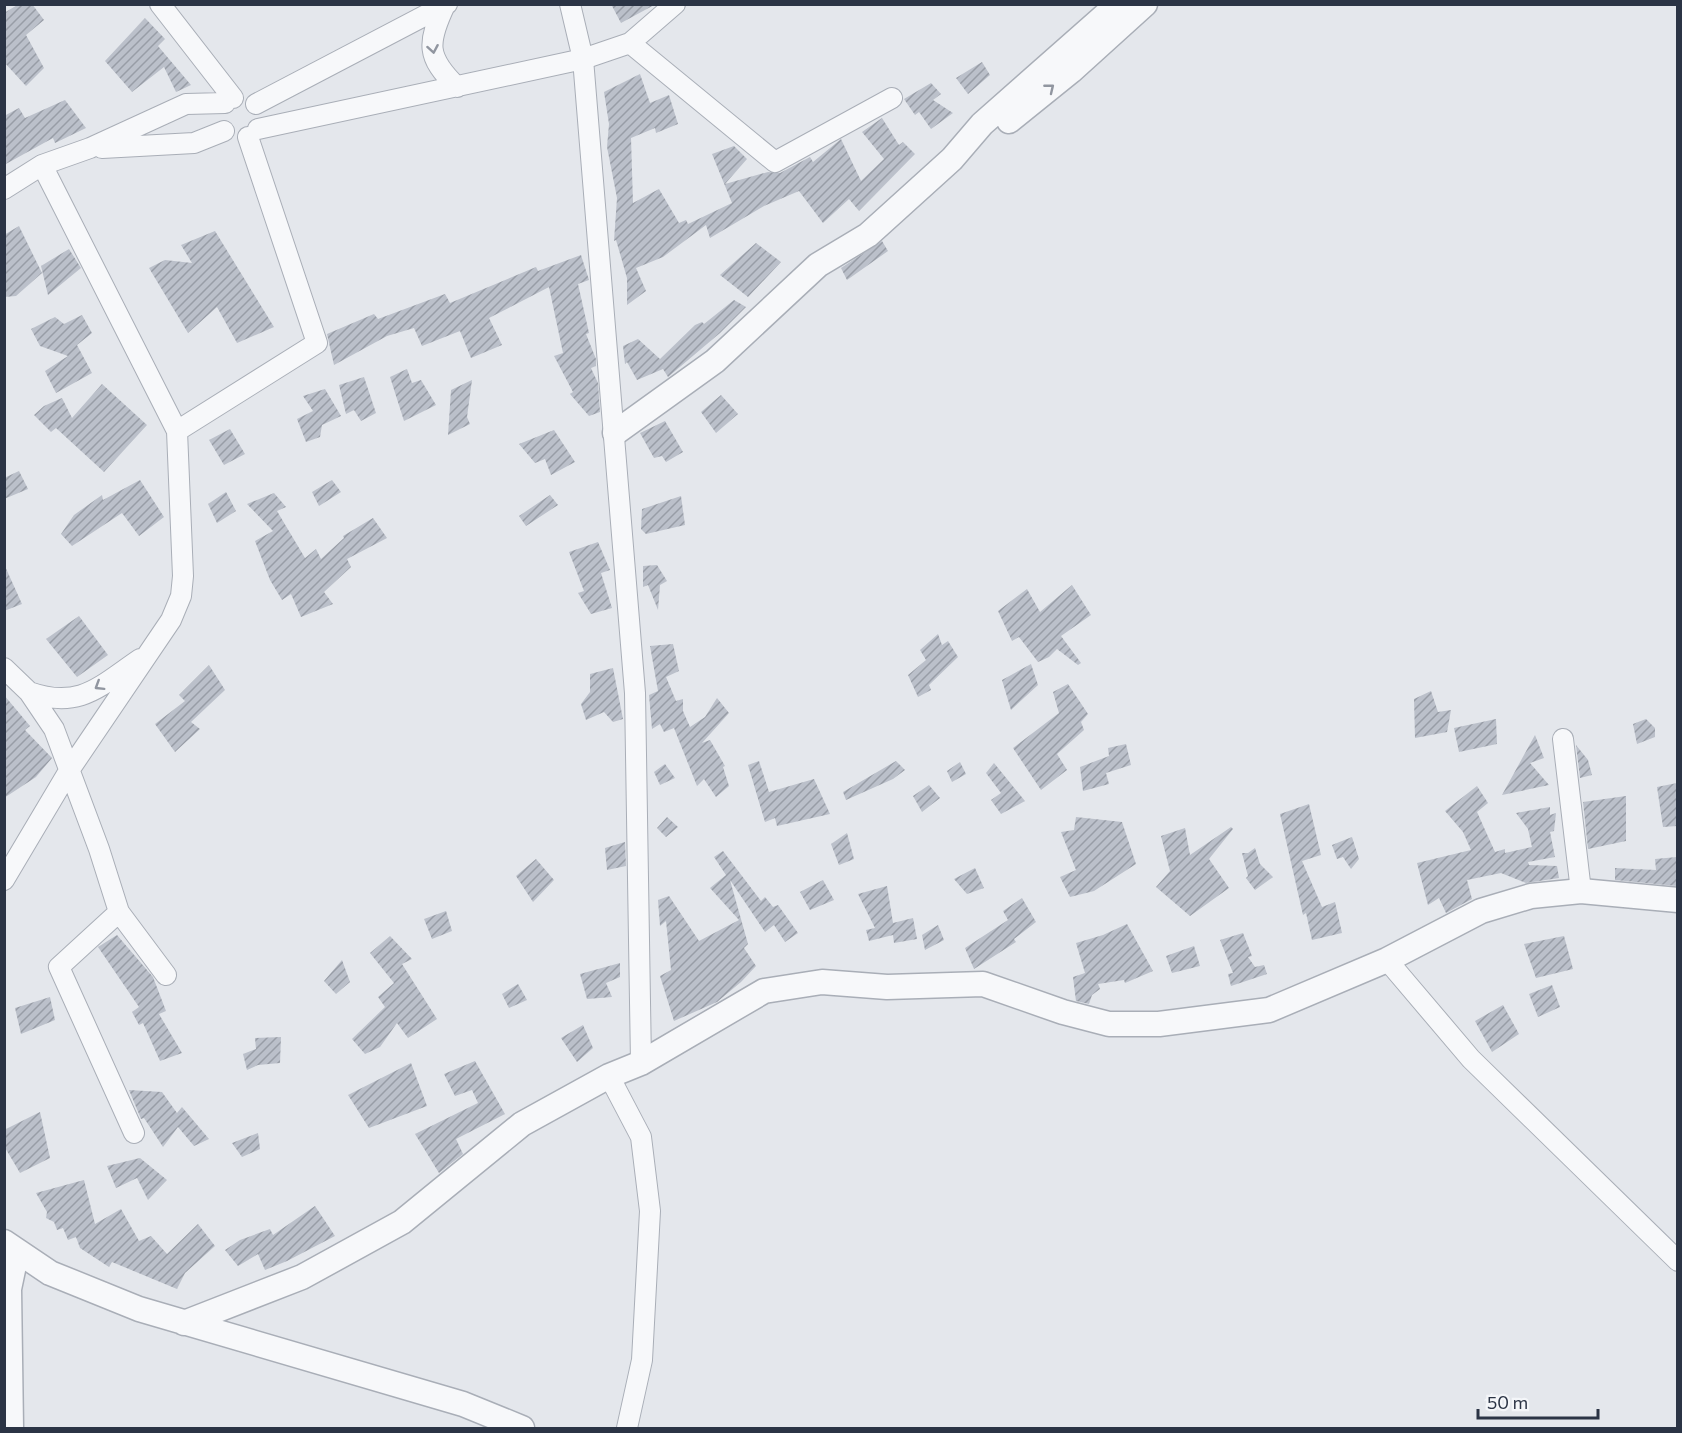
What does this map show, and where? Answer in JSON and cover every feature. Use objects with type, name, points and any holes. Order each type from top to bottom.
[{"type":"street","points":[[160,4],[229,100]]},
{"type":"street","points":[[570,4],[583,59],[635,693],[641,1063]]},
{"type":"street","points":[[229,100],[219,114],[224,131],[235,138],[583,59],[630,43],[675,4]]},
{"type":"street","points":[[615,433],[715,361],[818,265],[868,235],[952,159],[982,124],[1118,4]]},
{"type":"street","points":[[952,159],[990,136],[1071,70],[1145,4]]},
{"type":"street","points":[[256,104],[446,5]]},
{"type":"street","points":[[446,5],[431,40],[438,67],[457,87]]},
{"type":"street","points":[[630,43],[775,162],[892,98]]},
{"type":"street","points":[[4,189],[42,165],[90,148],[186,104],[245,97],[256,104],[261,116],[253,133],[317,343],[177,431]]},
{"type":"street","points":[[90,148],[194,143],[224,131]]},
{"type":"street","points":[[4,880],[70,769],[171,620],[181,596],[183,576],[177,431],[42,165]]},
{"type":"street","points":[[29,692],[51,700],[69,699],[92,690],[148,654]]},
{"type":"street","points":[[4,668],[29,692],[54,729],[119,912],[165,975]]},
{"type":"street","points":[[1563,739],[1581,891]]},
{"type":"street","points":[[184,1323],[302,1277],[402,1222],[522,1124],[609,1076],[641,1063],[765,991],[822,982],[887,987],[983,984],[1109,1024],[1159,1024],[1269,1010],[1387,960],[1481,911],[1531,896],[1581,891],[1677,900]]},
{"type":"street","points":[[119,912],[59,967],[134,1133]]},
{"type":"street","points":[[1387,960],[1471,1059],[1677,1262]]},
{"type":"street","points":[[609,1076],[641,1137],[650,1211],[642,1360],[627,1428]]},
{"type":"street","points":[[11,1246],[50,1273],[138,1309],[464,1404],[522,1428]]},
{"type":"street","points":[[11,1246],[9,1289],[11,1428]]},
{"type":"building","points":[[19,4],[32,4],[44,20],[26,35],[44,68],[26,86],[4,62],[4,13]]},
{"type":"building","points":[[611,4],[656,4],[621,23]]},
{"type":"building","points":[[145,18],[165,39],[158,46],[191,85],[176,92],[164,67],[132,92],[105,61]]},
{"type":"building","points":[[982,62],[990,75],[968,94],[956,78]]},
{"type":"building","points":[[640,74],[650,103],[669,95],[678,124],[656,133],[655,128],[631,138],[633,203],[659,189],[679,223],[686,220],[688,224],[732,203],[712,154],[734,146],[747,159],[725,184],[768,172],[780,173],[810,157],[813,162],[841,139],[861,181],[884,159],[862,132],[882,118],[899,145],[903,142],[915,154],[859,211],[849,199],[823,223],[799,191],[764,206],[710,238],[706,225],[663,257],[636,268],[646,291],[627,305],[627,278],[616,240],[614,241],[617,198],[607,147],[609,124],[604,92]]},
{"type":"building","points":[[931,83],[941,94],[933,100],[953,113],[931,129],[919,112],[915,115],[904,99]]},
{"type":"building","points":[[65,100],[86,128],[55,143],[53,138],[4,165],[4,116],[19,108],[25,118]]},
{"type":"building","points":[[19,226],[42,273],[16,296],[4,297],[4,235]]},
{"type":"building","points":[[215,231],[274,327],[237,343],[217,307],[188,333],[149,268],[165,260],[192,263],[181,245]]},
{"type":"building","points":[[882,241],[888,251],[847,280],[841,268]]},
{"type":"building","points":[[756,243],[781,262],[748,297],[720,275]]},
{"type":"building","points":[[69,249],[81,268],[48,295],[41,266]]},
{"type":"building","points":[[581,255],[589,280],[578,284],[589,333],[586,334],[596,359],[596,366],[591,368],[598,383],[600,412],[589,416],[570,394],[573,392],[554,356],[563,353],[549,287],[489,318],[502,345],[471,358],[460,331],[422,346],[414,328],[387,336],[334,365],[327,334],[374,314],[378,319],[445,294],[450,303],[536,267],[538,271]]},
{"type":"building","points":[[734,300],[746,307],[720,333],[668,377],[663,369],[637,380],[627,362],[625,364],[623,346],[638,339],[660,359],[695,325],[702,322],[704,324]]},
{"type":"building","points":[[82,315],[92,333],[77,345],[92,373],[56,393],[45,371],[68,356],[40,346],[31,329],[55,317],[64,324]]},
{"type":"building","points":[[407,369],[412,383],[421,380],[436,405],[404,421],[390,377]]},
{"type":"building","points":[[364,377],[376,413],[361,421],[354,410],[346,414],[339,385]]},
{"type":"building","points":[[472,380],[467,417],[470,424],[448,435],[451,390]]},
{"type":"building","points":[[102,384],[147,425],[104,472],[56,428],[51,432],[34,415],[44,406],[62,398],[72,418]]},
{"type":"building","points":[[325,389],[341,416],[322,425],[320,437],[306,442],[297,419],[313,411],[303,396]]},
{"type":"building","points":[[721,395],[738,414],[716,433],[701,412]]},
{"type":"building","points":[[665,421],[683,452],[666,462],[662,456],[654,458],[640,433]]},
{"type":"building","points":[[230,429],[245,454],[224,465],[209,440]]},
{"type":"building","points":[[554,430],[575,462],[551,475],[545,459],[535,463],[519,444]]},
{"type":"building","points":[[19,471],[28,489],[4,499],[4,478]]},
{"type":"building","points":[[140,480],[164,517],[139,536],[122,513],[72,546],[61,534],[74,515],[102,495],[103,500]]},
{"type":"building","points":[[332,480],[341,492],[319,506],[312,492]]},
{"type":"building","points":[[226,492],[236,511],[217,523],[208,504]]},
{"type":"building","points":[[274,493],[286,507],[277,511],[305,558],[316,549],[321,559],[344,538],[343,536],[373,518],[387,538],[347,559],[351,567],[324,592],[333,604],[301,617],[291,594],[282,600],[270,580],[255,541],[273,531],[247,504]]},
{"type":"building","points":[[550,495],[558,505],[526,526],[519,516]]},
{"type":"building","points":[[681,496],[685,525],[646,534],[641,529],[642,509]]},
{"type":"building","points":[[598,542],[610,570],[601,573],[612,608],[591,614],[578,593],[584,591],[569,552]]},
{"type":"building","points":[[4,564],[22,604],[4,611]]},
{"type":"building","points":[[657,565],[667,581],[660,585],[658,610],[648,585],[643,587],[643,566]]},
{"type":"building","points":[[1072,585],[1091,615],[1061,636],[1081,663],[1078,665],[1057,649],[1049,657],[1038,662],[1019,637],[1012,641],[998,611],[1027,589],[1040,612]]},
{"type":"building","points":[[79,616],[108,655],[77,677],[46,639]]},
{"type":"building","points":[[938,634],[942,645],[948,641],[958,657],[929,685],[931,690],[918,697],[908,675],[926,660],[920,650]]},
{"type":"building","points":[[673,644],[679,671],[666,677],[676,701],[683,699],[683,711],[690,727],[705,717],[717,698],[729,713],[702,743],[710,740],[725,766],[723,767],[729,786],[716,797],[704,779],[697,786],[674,728],[664,732],[660,724],[652,729],[649,695],[658,691],[650,646]]},
{"type":"building","points":[[1031,664],[1038,685],[1011,710],[1002,680]]},
{"type":"building","points":[[209,665],[225,690],[191,722],[200,729],[175,752],[155,724],[185,701],[179,695]]},
{"type":"building","points":[[613,668],[623,719],[613,722],[604,712],[586,720],[581,704],[590,692],[590,674]]},
{"type":"building","points":[[1068,684],[1088,714],[1081,722],[1084,730],[1057,754],[1067,770],[1041,790],[1013,748],[1059,713],[1053,692]]},
{"type":"building","points":[[1431,691],[1438,712],[1451,710],[1447,732],[1415,738],[1414,699]]},
{"type":"building","points":[[4,695],[30,726],[25,730],[52,758],[36,777],[4,798]]},
{"type":"building","points":[[1496,719],[1497,744],[1459,752],[1454,728]]},
{"type":"building","points":[[1646,719],[1655,728],[1655,737],[1637,744],[1633,724]]},
{"type":"building","points":[[1535,735],[1544,758],[1530,763],[1549,785],[1502,795]]},
{"type":"building","points":[[1126,744],[1131,765],[1106,773],[1109,784],[1083,791],[1080,767],[1109,756],[1108,748]]},
{"type":"building","points":[[1576,745],[1588,760],[1592,775],[1580,778]]},
{"type":"building","points":[[759,761],[769,792],[814,779],[830,814],[777,826],[775,818],[765,822],[748,765]]},
{"type":"building","points":[[896,761],[905,770],[893,779],[846,800],[843,792]]},
{"type":"building","points":[[960,762],[966,774],[952,782],[947,771]]},
{"type":"building","points":[[994,763],[1025,801],[1001,814],[991,800],[1001,793],[986,773]]},
{"type":"building","points":[[665,764],[675,778],[660,785],[654,772]]},
{"type":"building","points":[[1677,783],[1677,826],[1663,827],[1657,787]]},
{"type":"building","points":[[929,785],[940,798],[922,812],[913,796]]},
{"type":"building","points":[[1477,786],[1488,803],[1477,812],[1495,852],[1505,849],[1505,853],[1532,847],[1528,829],[1516,813],[1550,807],[1550,815],[1556,813],[1554,831],[1550,832],[1555,857],[1528,862],[1529,865],[1557,866],[1559,878],[1526,883],[1501,873],[1467,880],[1472,899],[1446,913],[1439,898],[1428,905],[1417,863],[1471,850],[1463,832],[1445,811]]},
{"type":"building","points":[[1626,796],[1626,841],[1588,849],[1583,802]]},
{"type":"building","points":[[1309,804],[1321,855],[1302,861],[1322,907],[1335,902],[1342,933],[1312,940],[1306,913],[1303,915],[1280,814]]},
{"type":"building","points":[[667,817],[678,827],[666,837],[657,828]]},
{"type":"building","points":[[1076,817],[1122,822],[1136,864],[1094,891],[1070,897],[1060,877],[1076,870],[1061,832],[1074,830]]},
{"type":"building","points":[[1231,827],[1233,829],[1209,859],[1229,888],[1190,916],[1156,887],[1170,871],[1161,836],[1185,828],[1190,855]]},
{"type":"building","points":[[847,833],[854,859],[839,865],[831,844]]},
{"type":"building","points":[[1352,837],[1359,859],[1351,869],[1343,857],[1337,859],[1332,845]]},
{"type":"building","points":[[625,842],[626,866],[607,870],[605,848]]},
{"type":"building","points":[[1255,848],[1260,864],[1273,877],[1255,890],[1246,878],[1248,876],[1242,853],[1248,853]]},
{"type":"building","points":[[723,851],[761,901],[765,897],[773,907],[778,905],[798,933],[785,942],[774,925],[765,932],[730,880],[748,944],[744,948],[756,966],[717,1002],[674,1021],[660,976],[671,970],[666,921],[660,926],[658,900],[669,896],[699,941],[739,920],[710,888],[726,875],[714,857]]},
{"type":"building","points":[[1677,857],[1677,886],[1615,880],[1615,868],[1656,870],[1655,859]]},
{"type":"building","points":[[536,859],[554,880],[533,902],[516,876]]},
{"type":"building","points":[[975,868],[984,888],[967,894],[954,879]]},
{"type":"building","points":[[823,880],[834,900],[810,910],[800,892]]},
{"type":"building","points":[[887,886],[893,923],[913,918],[917,939],[894,943],[893,935],[869,941],[866,930],[875,928],[858,894]]},
{"type":"building","points":[[1022,898],[1036,922],[1014,939],[1016,942],[974,969],[965,948],[1008,920],[1003,911]]},
{"type":"building","points":[[446,911],[452,931],[432,939],[424,919]]},
{"type":"building","points":[[1127,924],[1153,971],[1125,983],[1124,980],[1098,984],[1100,989],[1092,995],[1089,1004],[1076,1001],[1073,977],[1085,973],[1076,943],[1103,935]]},
{"type":"building","points":[[938,925],[944,940],[925,950],[922,935]]},
{"type":"building","points":[[1243,933],[1252,956],[1248,957],[1255,967],[1264,965],[1267,974],[1231,986],[1228,974],[1233,973],[1220,940]]},
{"type":"building","points":[[117,935],[153,977],[166,1011],[159,1014],[182,1053],[160,1061],[143,1023],[139,1025],[132,1012],[139,1007],[98,947]]},
{"type":"building","points":[[390,936],[412,959],[402,964],[437,1019],[408,1038],[397,1023],[380,1047],[365,1054],[352,1039],[385,1007],[378,997],[394,983],[370,953]]},
{"type":"building","points":[[1564,936],[1573,969],[1536,978],[1524,944]]},
{"type":"building","points":[[1194,946],[1200,966],[1172,973],[1166,956]]},
{"type":"building","points":[[342,960],[350,982],[336,994],[324,981]]},
{"type":"building","points":[[620,963],[620,977],[606,983],[612,997],[587,999],[580,974]]},
{"type":"building","points":[[518,984],[527,1000],[509,1008],[502,994]]},
{"type":"building","points":[[1552,985],[1560,1007],[1538,1017],[1529,994]]},
{"type":"building","points":[[50,997],[55,1020],[21,1034],[15,1008]]},
{"type":"building","points":[[1503,1005],[1519,1034],[1492,1052],[1475,1021]]},
{"type":"building","points":[[583,1025],[593,1048],[577,1062],[561,1038]]},
{"type":"building","points":[[281,1037],[280,1063],[258,1065],[247,1070],[243,1054],[256,1049],[255,1038]]},
{"type":"building","points":[[475,1061],[505,1114],[456,1139],[463,1154],[439,1173],[415,1134],[478,1103],[472,1090],[455,1096],[444,1074]]},
{"type":"building","points":[[411,1063],[427,1106],[369,1128],[348,1095]]},
{"type":"building","points":[[129,1090],[162,1092],[177,1113],[182,1107],[209,1139],[194,1146],[178,1127],[163,1147],[144,1118],[141,1119]]},
{"type":"building","points":[[40,1112],[50,1158],[20,1173],[4,1146],[4,1130]]},
{"type":"building","points":[[258,1133],[260,1149],[242,1157],[232,1143]]},
{"type":"building","points":[[140,1158],[167,1180],[148,1200],[137,1178],[116,1188],[107,1166]]},
{"type":"building","points":[[84,1180],[95,1224],[121,1209],[139,1241],[151,1236],[167,1254],[198,1224],[215,1246],[185,1273],[177,1289],[112,1262],[109,1267],[80,1248],[76,1237],[68,1240],[63,1228],[57,1230],[54,1222],[46,1218],[47,1212],[36,1193]]},
{"type":"building","points":[[315,1206],[335,1236],[287,1261],[265,1270],[258,1254],[238,1266],[225,1250],[240,1240],[270,1229],[273,1235]]}]
